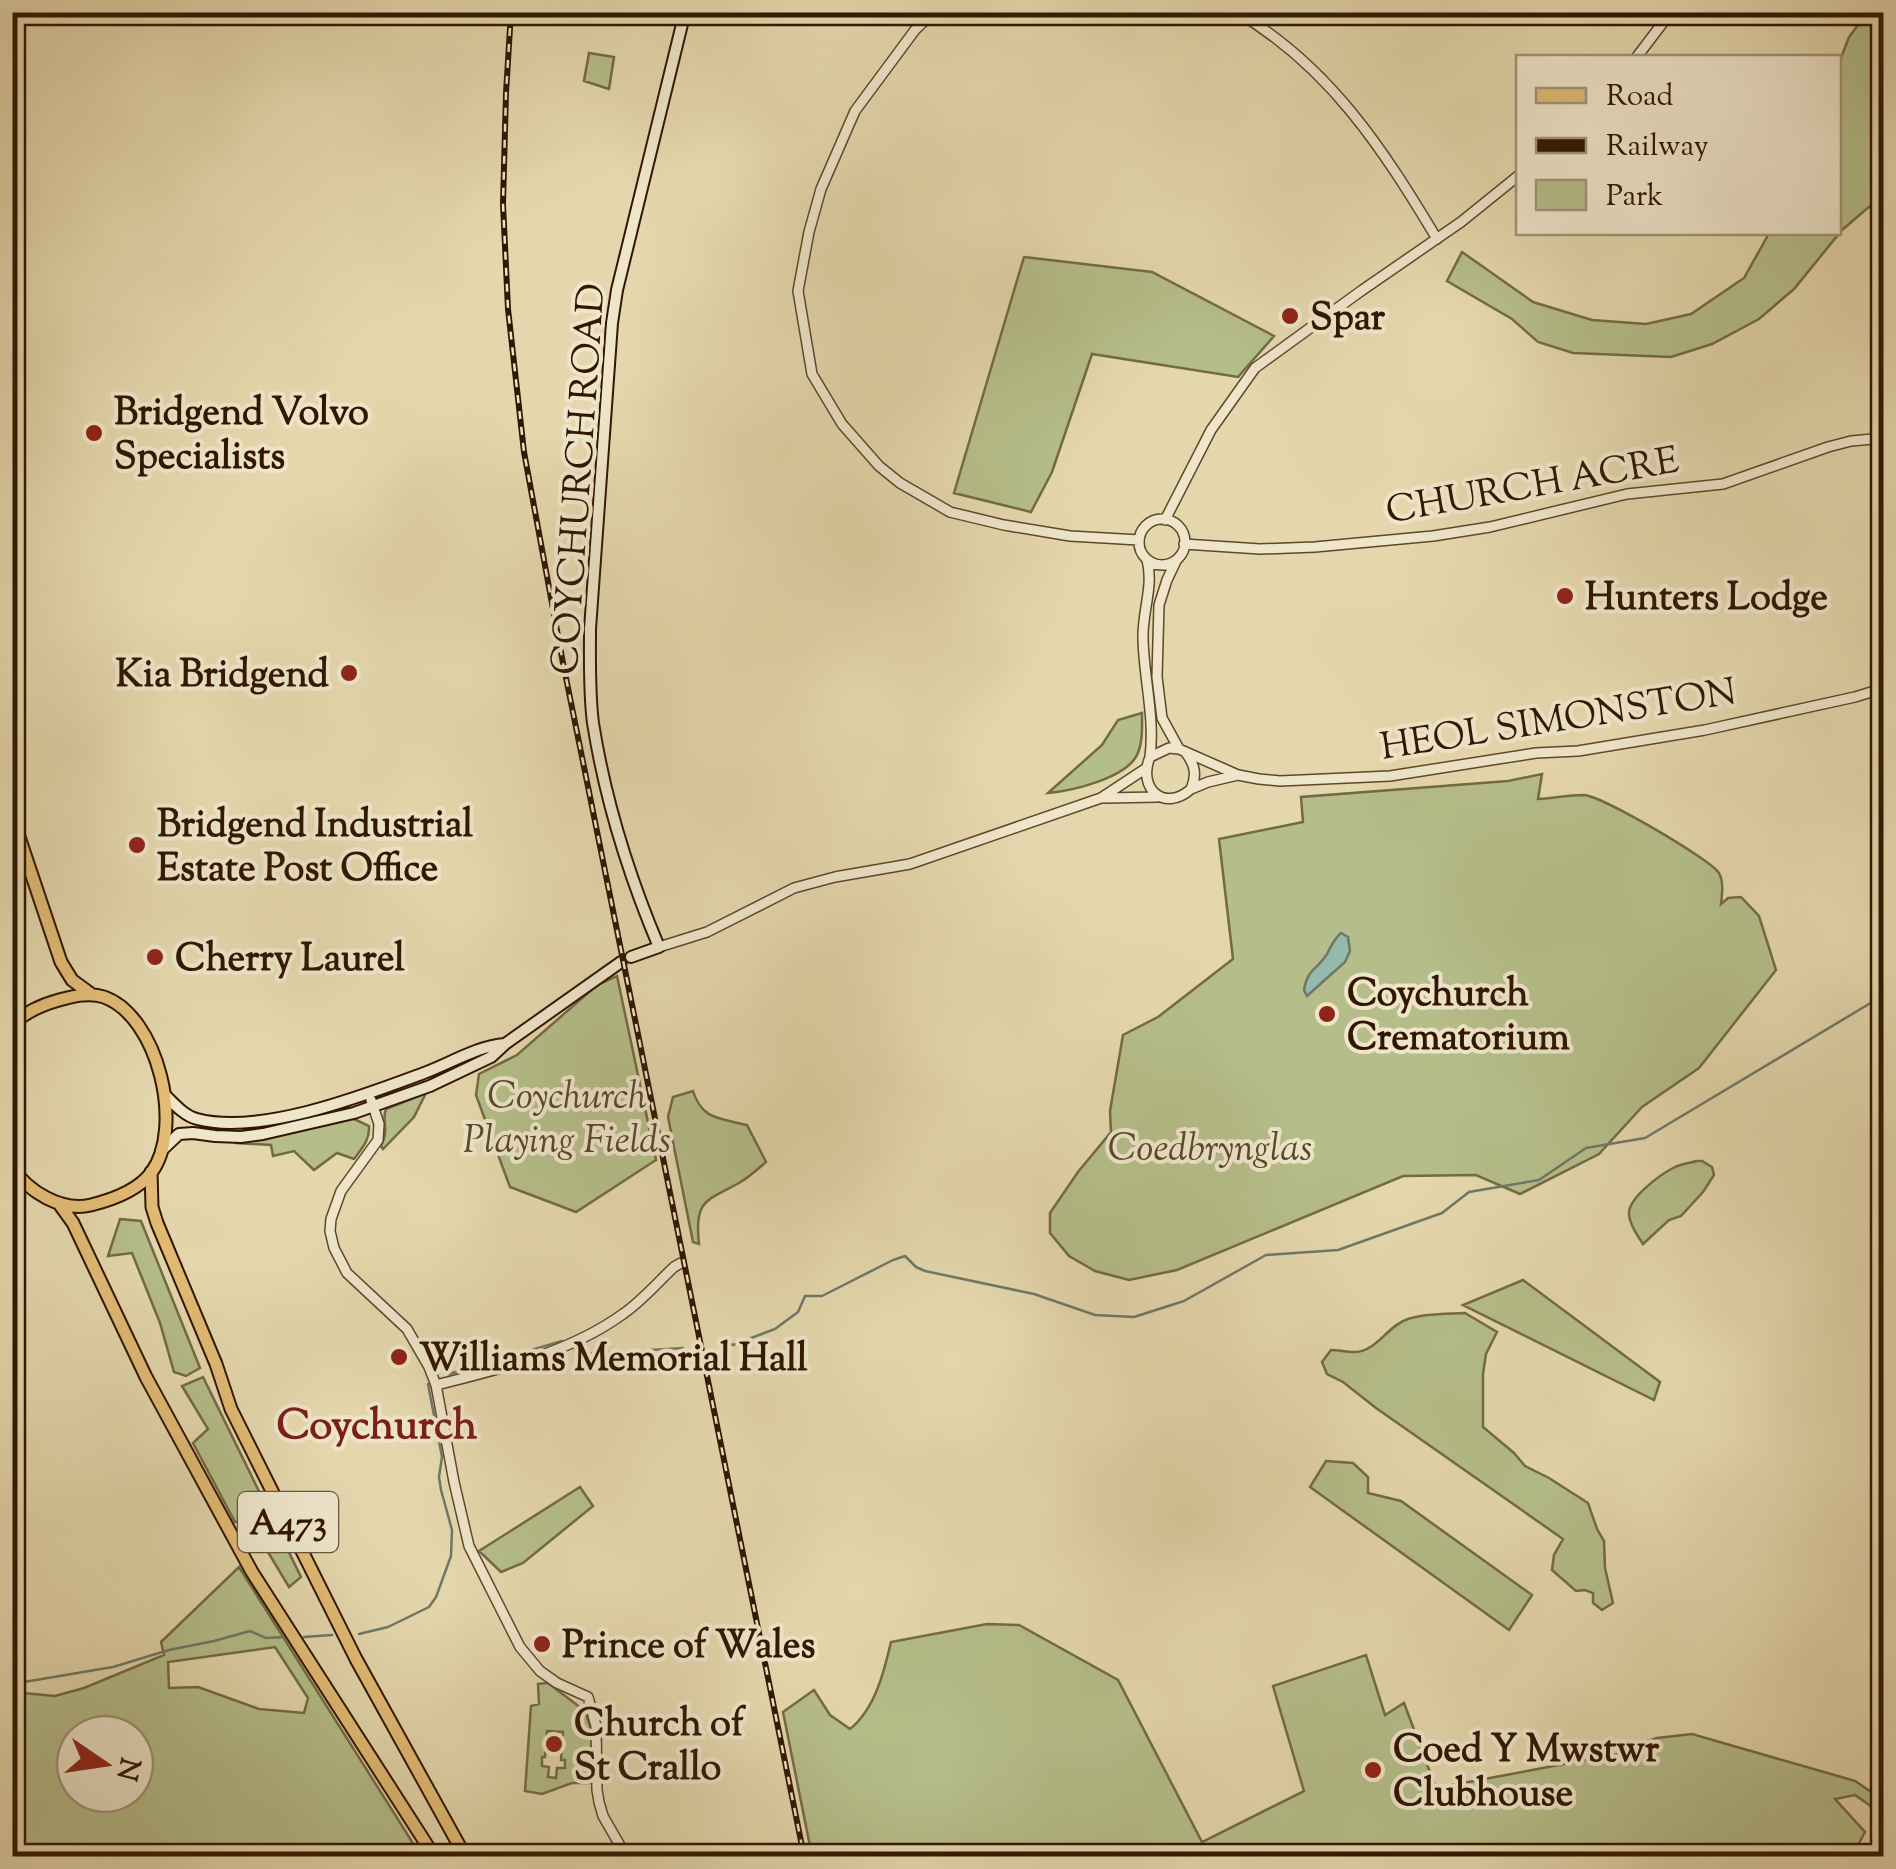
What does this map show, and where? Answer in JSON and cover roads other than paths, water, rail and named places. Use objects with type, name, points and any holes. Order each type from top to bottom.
[{"type":"main road","name":"COYCHURCH ROAD","points":[[658,947],[636,891],[601,761],[589,679],[590,629],[617,290],[685,12]]},
{"type":"main road","points":[[12,816],[61,962],[72,980],[91,994],[113,1001],[137,1025],[159,1068],[167,1120],[152,1172],[130,1189],[102,1202],[74,1208],[60,1205],[14,1173]]},
{"type":"main road","points":[[161,1151],[179,1134],[263,1134],[373,1107],[430,1086],[492,1058],[505,1044],[626,960],[658,947]]},
{"type":"main road","points":[[12,1025],[39,1007],[91,994]]},
{"type":"main road","points":[[166,1096],[197,1119],[246,1122],[292,1115],[368,1093],[487,1046],[505,1044]]},
{"type":"main road","name":"A473","points":[[152,1172],[152,1207],[157,1223],[231,1409],[356,1659],[465,1856]]},
{"type":"main road","name":"A473","points":[[60,1205],[81,1238],[146,1377],[252,1572],[434,1856]]},
{"type":"street","points":[[934,12],[915,30],[855,111],[820,189],[798,291],[812,374],[842,424],[879,466],[950,512],[1051,533],[1139,540]]},
{"type":"street","points":[[1237,12],[1303,61],[1358,116],[1438,239]]},
{"type":"street","points":[[1638,55],[1671,12]]},
{"type":"street","points":[[1164,520],[1211,430],[1256,368],[1438,239],[1516,178]]},
{"type":"street","name":"CHURCH ACRE","points":[[1184,544],[1264,549],[1433,536],[1490,527],[1627,494],[1723,484],[1828,447],[1884,438]]},
{"type":"street","points":[[1101,798],[1177,798],[1191,789],[1195,780],[1192,762],[1162,718],[1157,677],[1159,605],[1184,544],[1174,522],[1156,520],[1142,530],[1139,540],[1150,574],[1142,636],[1153,734],[1145,769],[1152,791],[1161,797]]},
{"type":"street","points":[[1147,560],[1167,565],[1176,562]]},
{"type":"street","name":"HEOL SIMONSTON","points":[[1182,751],[1238,775],[1280,781],[1390,776],[1705,730],[1884,688]]},
{"type":"street","points":[[1150,757],[1158,751],[1182,751]]},
{"type":"street","points":[[658,947],[707,932],[794,888],[834,876],[910,864],[1101,798],[1145,769]]},
{"type":"street","name":"HEOL SIMONSTON","points":[[1191,789],[1238,775]]},
{"type":"street","points":[[368,1093],[379,1124],[378,1140],[340,1191],[331,1219],[334,1248],[347,1273],[407,1329],[429,1367],[469,1546],[520,1647],[540,1670],[588,1697],[596,1726],[597,1790],[603,1816],[626,1856]]},
{"type":"street","points":[[436,1385],[570,1345],[621,1316],[681,1263]]},
{"type":"water","points":[[1341,933],[1348,937],[1350,951],[1345,962],[1307,996],[1304,990],[1308,978]]},
{"type":"waterway","points":[[720,1340],[733,1345],[775,1329],[798,1312],[805,1296],[822,1296],[905,1256],[925,1271],[1034,1294],[1095,1315],[1134,1317],[1184,1301],[1266,1255],[1338,1250],[1442,1213],[1469,1192],[1539,1180],[1586,1148],[1645,1138],[1884,995]]},
{"type":"waterway","points":[[449,1374],[562,1341]]},
{"type":"waterway","points":[[575,1350],[587,1354],[683,1348]]},
{"type":"waterway","points":[[359,1634],[388,1627],[429,1607],[451,1556],[452,1530],[441,1490],[442,1457],[428,1384]]},
{"type":"waterway","points":[[12,1684],[113,1667],[250,1631],[266,1638],[286,1637]]},
{"type":"waterway","points":[[304,1637],[332,1635]]},
{"type":"railway","points":[[511,12],[503,204],[508,309],[524,452],[563,663],[804,1856]]},
{"type":"place","name":"Spar","points":[[1290,316]]},
{"type":"place","name":"Bridgend Volvo Specialists","points":[[94,433]]},
{"type":"place","name":"Hunters Lodge","points":[[1565,596]]},
{"type":"place","name":"Kia Bridgend","points":[[349,673]]},
{"type":"place","name":"Bridgend Industrial Estate Post Office","points":[[137,845]]},
{"type":"place","name":"Cherry Laurel","points":[[155,957]]},
{"type":"place","name":"Coychurch Crematorium","points":[[1327,1014]]},
{"type":"place","name":"Williams Memorial Hall","points":[[399,1357]]},
{"type":"place","name":"Prince of Wales","points":[[542,1644]]},
{"type":"place","name":"Church of St Crallo","points":[[554,1744]]},
{"type":"place","name":"Coed Y Mwstwr Clubhouse","points":[[1373,1770]]},
{"type":"district","name":"Coychurch","points":[[377,1423]]},
{"type":"park label","name":"Coychurch Playing Fields","points":[[567,1117]]},
{"type":"park label","name":"Coedbrynglas","points":[[1210,1147]]}]
